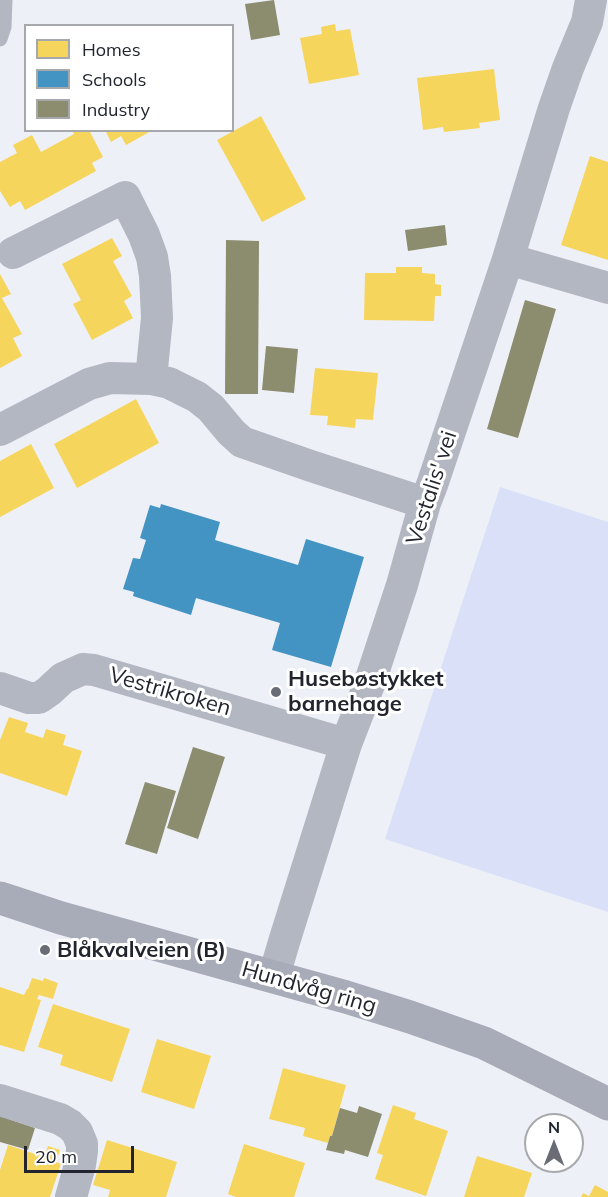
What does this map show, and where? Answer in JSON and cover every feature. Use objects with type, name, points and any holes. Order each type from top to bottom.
[{"type":"main road","name":"Hundvåg ring","points":[[0,898],[61,918],[346,996],[410,1017],[484,1043],[608,1104]]},
{"type":"street","name":"Vestalis' vei","points":[[274,976],[346,744],[370,682],[413,550],[425,503],[508,260],[554,108],[587,22],[596,10]]},
{"type":"street","points":[[14,253],[125,197],[144,235],[152,257],[155,276],[157,318],[151,379]]},
{"type":"street","points":[[508,260],[608,288]]},
{"type":"street","points":[[0,430],[89,384],[110,378],[151,379],[169,383],[197,397],[212,408],[242,442],[425,503]]},
{"type":"street","name":"Vestrikroken","points":[[0,688],[29,698],[39,698],[63,678],[83,669],[94,670],[346,744]]},
{"type":"street","points":[[0,1100],[60,1119],[77,1132],[82,1144],[81,1165],[71,1197]]},
{"type":"lane","points":[[0,39],[4,27],[5,0]]},
{"type":"shaded area","points":[[500,487],[608,522],[608,912],[385,839]]},
{"type":"building: Homes","points":[[335,24],[336,31],[350,29],[359,75],[309,84],[300,38],[322,34],[321,27]]},
{"type":"building: Homes","points":[[494,69],[500,120],[479,123],[480,128],[444,132],[443,127],[423,130],[417,78]]},
{"type":"building: Homes","points":[[261,116],[306,199],[262,222],[217,140]]},
{"type":"building: Homes","points":[[73,132],[90,132],[103,157],[92,163],[96,171],[25,210],[20,201],[10,207],[0,191],[0,162],[17,153],[13,145],[32,135],[41,152],[74,134]]},
{"type":"building: Homes","points":[[106,132],[149,132],[126,145],[121,136],[111,142]]},
{"type":"building: Homes","points":[[590,156],[608,162],[608,260],[561,245]]},
{"type":"building: Homes","points":[[112,238],[122,256],[113,261],[132,296],[124,301],[133,318],[92,340],[73,304],[81,300],[62,264]]},
{"type":"building: Homes","points":[[396,267],[422,267],[422,273],[435,274],[435,284],[441,285],[441,296],[435,296],[434,321],[364,320],[365,273],[396,273]]},
{"type":"building: Homes","points":[[0,274],[11,294],[2,298],[22,334],[13,338],[22,356],[0,368]]},
{"type":"building: Homes","points":[[315,368],[378,373],[373,420],[356,419],[355,428],[327,425],[328,416],[310,415]]},
{"type":"building: Homes","points":[[136,399],[159,443],[77,488],[54,444]]},
{"type":"building: Homes","points":[[31,444],[54,488],[0,517],[0,461]]},
{"type":"building: Homes","points":[[9,717],[28,723],[25,732],[43,738],[46,729],[66,735],[63,745],[82,751],[67,796],[0,773],[0,740]]},
{"type":"building: Homes","points":[[32,978],[43,981],[44,978],[58,983],[53,999],[39,995],[37,999],[41,1000],[24,1052],[0,1045],[0,987],[24,995]]},
{"type":"building: Homes","points":[[53,1004],[130,1029],[112,1082],[60,1065],[63,1055],[38,1047]]},
{"type":"building: Homes","points":[[157,1039],[211,1056],[194,1109],[141,1092]]},
{"type":"building: Homes","points":[[283,1068],[346,1085],[328,1143],[303,1136],[305,1128],[269,1119]]},
{"type":"building: Homes","points":[[393,1105],[416,1113],[414,1119],[448,1131],[426,1196],[375,1179],[383,1155],[377,1153]]},
{"type":"building: Homes","points":[[107,1140],[177,1162],[166,1197],[108,1197],[110,1190],[93,1185]]},
{"type":"building: Homes","points":[[244,1144],[305,1163],[294,1197],[236,1197],[228,1194]]},
{"type":"building: Homes","points":[[8,1145],[44,1157],[48,1146],[60,1150],[56,1162],[61,1164],[50,1197],[0,1197],[0,1170]]},
{"type":"building: Homes","points":[[477,1156],[524,1171],[524,1173],[532,1173],[524,1197],[464,1197]]},
{"type":"building: Homes","points":[[595,1185],[608,1192],[608,1197],[581,1197],[583,1193],[589,1196]]},
{"type":"building: Schools","points":[[161,504],[220,522],[215,540],[298,565],[306,539],[364,557],[331,667],[272,650],[280,623],[196,598],[191,615],[133,596],[134,592],[123,589],[133,558],[140,559],[146,540],[140,538],[150,505],[160,508]]},
{"type":"building: Industry","points":[[274,0],[280,35],[251,40],[245,4]]},
{"type":"building: Industry","points":[[445,225],[447,245],[408,251],[405,230]]},
{"type":"building: Industry","points":[[226,240],[259,241],[258,394],[225,394]]},
{"type":"building: Industry","points":[[525,300],[556,309],[518,438],[487,429]]},
{"type":"building: Industry","points":[[266,346],[298,349],[294,393],[262,390]]},
{"type":"building: Industry","points":[[193,747],[225,757],[198,839],[167,828]]},
{"type":"building: Industry","points":[[145,782],[176,791],[157,854],[125,844]]},
{"type":"building: Industry","points":[[359,1106],[382,1114],[368,1157],[345,1150],[344,1154],[326,1150],[340,1108],[357,1113]]},
{"type":"building: Industry","points":[[0,1116],[35,1128],[28,1150],[0,1142]]},
{"type":"place","name":"Husebøstykket barnehage","points":[[276,692]]},
{"type":"place","name":"Blåkvalveien (B)","points":[[45,950]]}]
